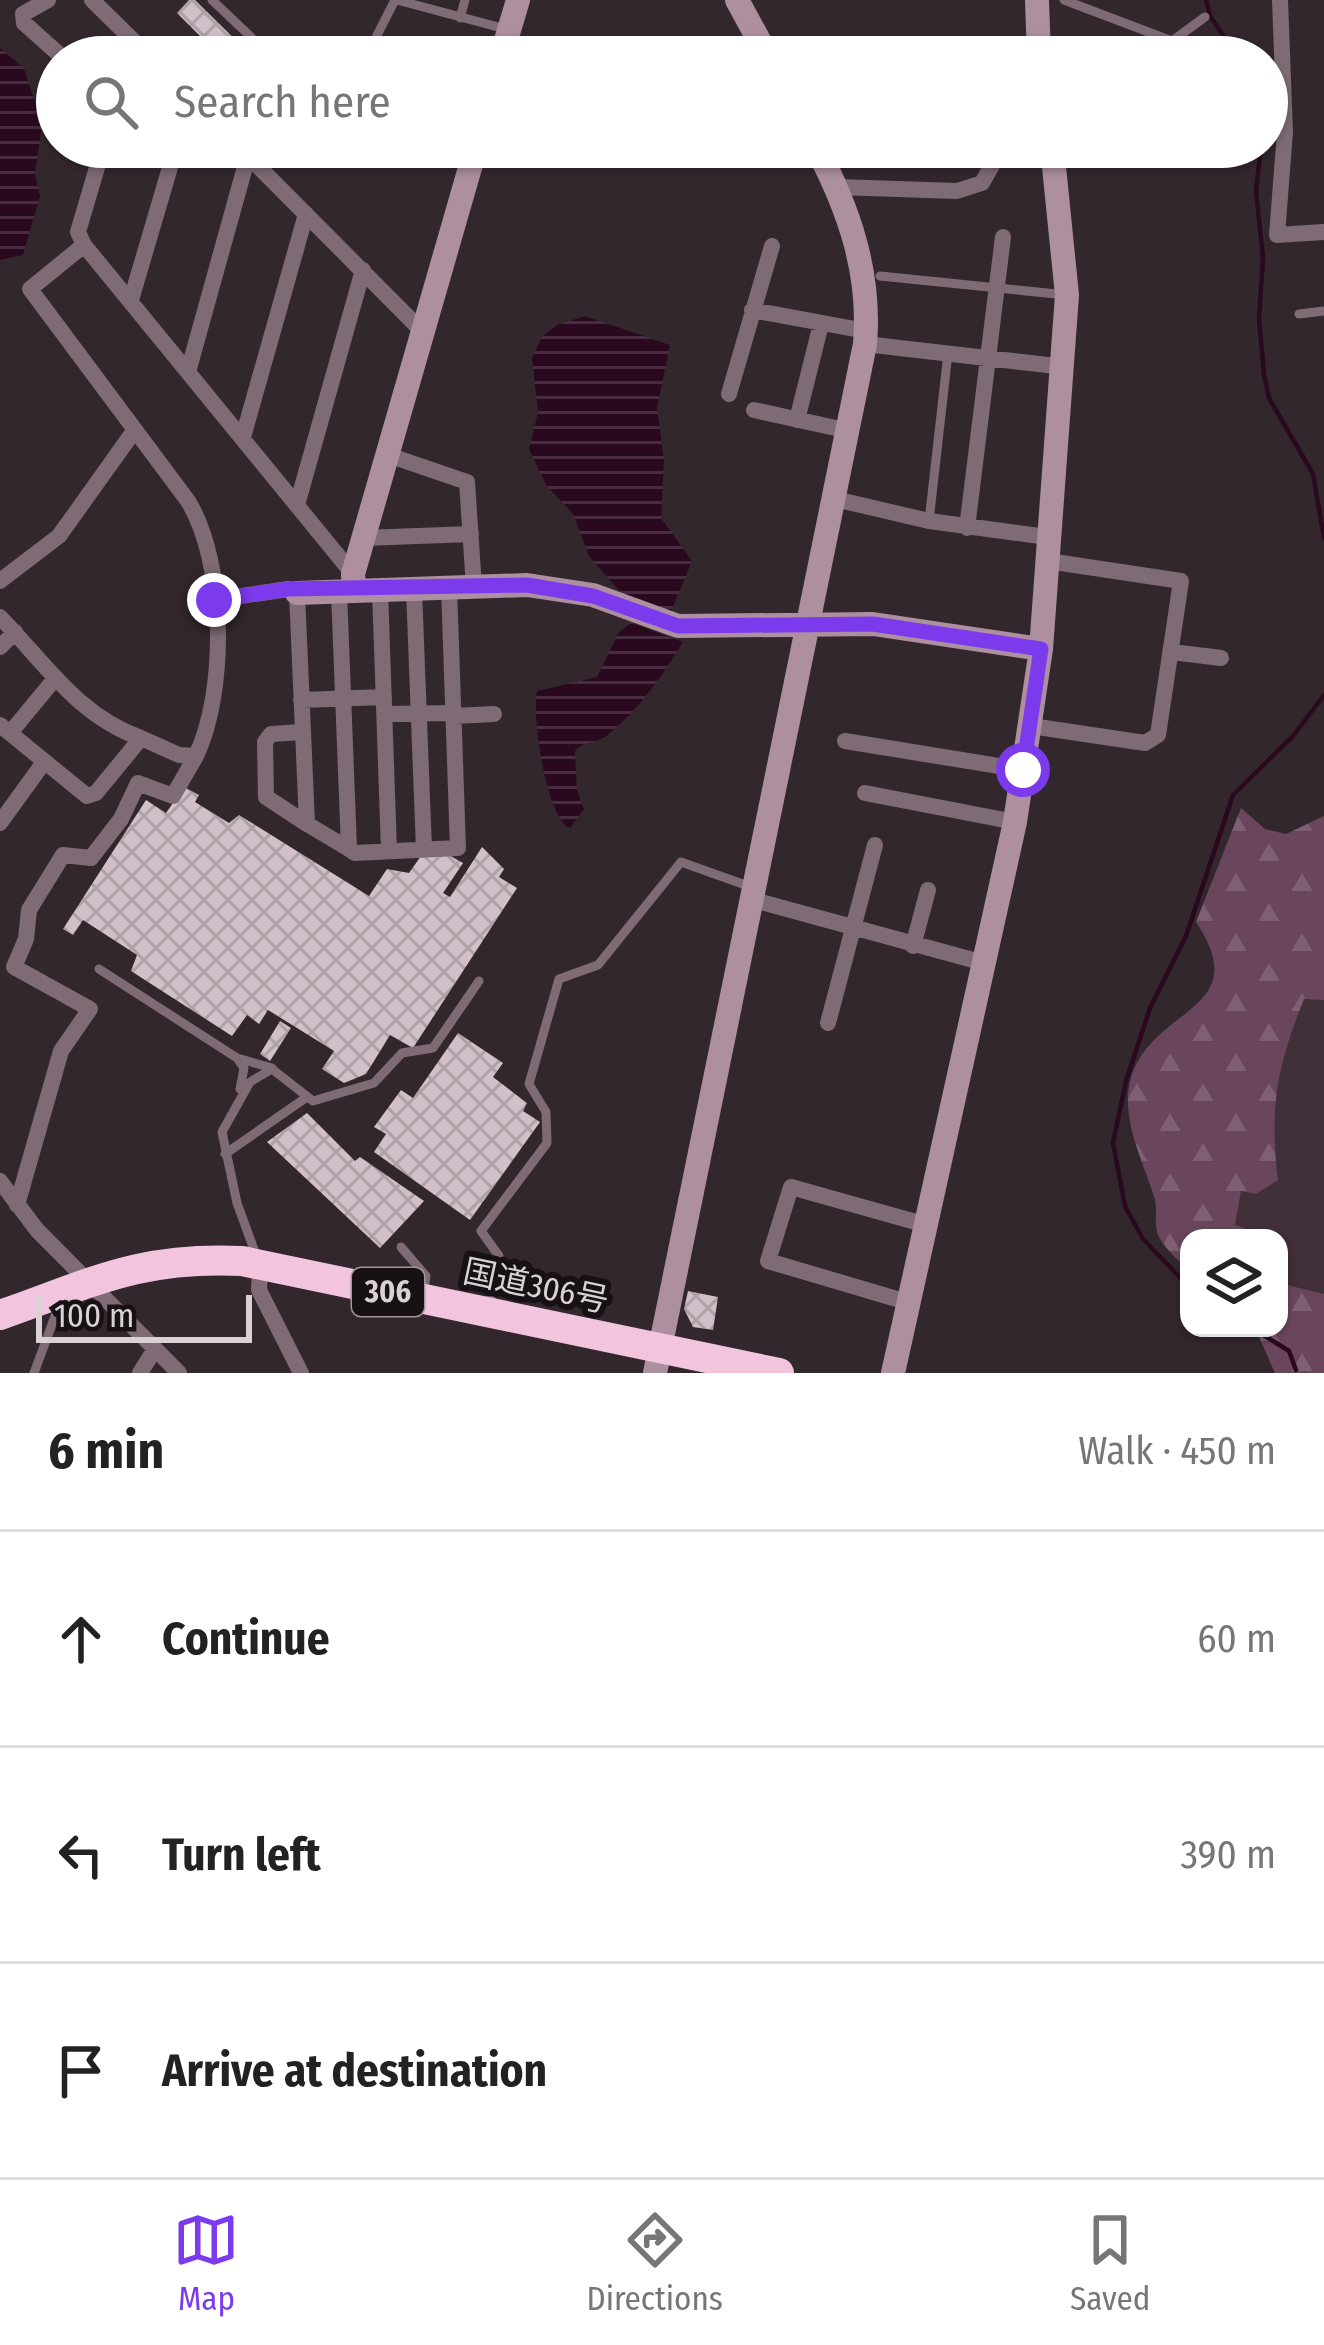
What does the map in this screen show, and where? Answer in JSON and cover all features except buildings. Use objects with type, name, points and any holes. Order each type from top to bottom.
[{"type":"highway","name":"国道306号","points":[[0,1315],[72,1285],[167,1263],[215,1260],[488,1311],[658,1360],[779,1373]]},
{"type":"street","points":[[39,36],[24,23],[23,14],[48,0]]},
{"type":"street","points":[[92,0],[121,36]]},
{"type":"street","points":[[507,36],[518,0]]},
{"type":"street","points":[[737,0],[756,36]]},
{"type":"street","points":[[1037,0],[1038,36]]},
{"type":"street","points":[[1280,0],[1282,36]]},
{"type":"street","points":[[97,168],[78,232],[84,245],[297,506],[348,585]]},
{"type":"street","points":[[131,300],[170,168]]},
{"type":"street","points":[[188,372],[240,168]]},
{"type":"street","points":[[260,168],[424,332]]},
{"type":"street","points":[[349,849],[343,698],[348,585],[470,168]]},
{"type":"street","points":[[658,1360],[866,338],[862,271],[827,168]]},
{"type":"street","points":[[837,187],[957,191],[982,183],[990,168]]},
{"type":"street","points":[[893,1373],[922,1225],[1015,822],[1041,649],[1067,295],[1054,168]]},
{"type":"street","points":[[1283,168],[1277,235],[1324,232]]},
{"type":"street","points":[[243,437],[306,214]]},
{"type":"street","points":[[968,528],[1003,236]]},
{"type":"street","points":[[16,1205],[56,1064],[90,1009],[14,967],[26,939],[28,910],[63,855],[91,858],[121,820],[138,783],[173,796],[214,710],[214,600],[202,524],[30,289],[84,245]]},
{"type":"street","points":[[729,394],[772,246]]},
{"type":"street","points":[[297,506],[363,270]]},
{"type":"street","points":[[752,310],[948,353],[1065,367]]},
{"type":"street","points":[[797,419],[821,324]]},
{"type":"street","points":[[754,410],[849,431]]},
{"type":"street","points":[[0,581],[59,536],[134,430]]},
{"type":"street","points":[[302,732],[271,734],[265,742],[266,797],[349,849],[458,848],[454,714],[462,587],[471,534],[467,482],[388,455]]},
{"type":"street","points":[[835,499],[1181,581],[1161,730],[1150,741],[1030,726]]},
{"type":"street","points":[[364,538],[471,534]]},
{"type":"street","points":[[214,600],[348,585],[380,590],[566,590],[678,626],[873,624],[1041,649]]},
{"type":"street","points":[[414,589],[424,850]]},
{"type":"street","points":[[380,590],[388,851]]},
{"type":"street","points":[[297,593],[307,824]]},
{"type":"street","points":[[0,617],[53,681],[114,728],[179,755],[196,756]]},
{"type":"street","points":[[0,647],[15,632]]},
{"type":"street","points":[[1172,652],[1221,658]]},
{"type":"street","points":[[53,681],[5,729],[87,796],[96,794],[141,738]]},
{"type":"street","points":[[301,700],[343,698],[418,714],[494,714]]},
{"type":"street","points":[[845,741],[1023,770]]},
{"type":"street","points":[[0,823],[44,762]]},
{"type":"street","points":[[0,792],[22,789]]},
{"type":"street","points":[[865,793],[1015,822]]},
{"type":"street","points":[[828,1023],[875,844]]},
{"type":"street","points":[[913,946],[928,890]]},
{"type":"street","points":[[752,893],[855,929],[984,963]]},
{"type":"street","points":[[0,1181],[72,1285],[179,1373]]},
{"type":"street","points":[[907,1302],[768,1261],[791,1186],[922,1225]]},
{"type":"street","points":[[260,1265],[259,1290],[301,1373]]},
{"type":"street","points":[[140,1373],[155,1349]]},
{"type":"lane","points":[[212,0],[250,36]]},
{"type":"lane","points":[[377,36],[396,0],[509,30]]},
{"type":"lane","points":[[460,18],[465,0]]},
{"type":"lane","points":[[1064,0],[1159,36]]},
{"type":"lane","points":[[1179,36],[1205,17]]},
{"type":"lane","points":[[880,276],[1067,295]]},
{"type":"lane","points":[[1299,314],[1324,311]]},
{"type":"lane","points":[[929,521],[948,353]]},
{"type":"lane","points":[[488,1311],[499,1256],[481,1232],[547,1143],[546,1112],[529,1084],[559,979],[598,965],[681,862],[752,893]]},
{"type":"lane","points":[[98,969],[237,1058],[272,1069],[313,1101],[374,1082],[402,1053],[433,1048],[478,981]]},
{"type":"lane","points":[[237,1058],[244,1082],[222,1132],[260,1265]]},
{"type":"lane","points":[[230,1110],[250,1082],[272,1069]]},
{"type":"lane","points":[[225,1154],[307,1097]]},
{"type":"lane","points":[[401,1247],[426,1276],[422,1299]]},
{"type":"lane","points":[[34,1373],[72,1285]]},
{"type":"shaded area","points":[[0,48],[24,68],[36,105],[35,174],[40,196],[23,255],[0,260]]},
{"type":"shaded area","points":[[585,316],[670,345],[657,408],[664,461],[661,518],[692,561],[670,614],[623,595],[589,556],[573,514],[546,485],[529,449],[538,412],[532,358],[542,337],[557,325]]},
{"type":"shaded area","points":[[631,623],[683,642],[631,713],[605,737],[575,751],[577,790],[584,809],[570,828],[554,807],[548,788],[539,743],[537,691],[597,677],[619,632]]},
{"type":"shaded area","points":[[1304,998],[1324,1000],[1324,1294],[1288,1285],[1288,1229],[1235,1226],[1241,1190],[1278,1180],[1270,1119],[1282,1053]]},
{"type":"green space","points":[[1241,808],[1265,829],[1286,834],[1324,816],[1324,1000],[1304,999],[1287,1045],[1275,1109],[1278,1180],[1256,1194],[1241,1191],[1235,1225],[1244,1229],[1180,1229],[1180,1262],[1157,1233],[1155,1200],[1132,1129],[1128,1092],[1141,1056],[1211,986],[1210,948],[1196,922]]},
{"type":"green space","points":[[1288,1285],[1324,1294],[1324,1373],[1275,1373],[1259,1337],[1288,1337]]},
{"type":"waterway","points":[[1206,0],[1224,36]]},
{"type":"waterway","points":[[1259,168],[1264,375],[1269,398],[1313,474],[1324,538]]},
{"type":"waterway","points":[[1180,1278],[1143,1239],[1125,1206],[1113,1143],[1126,1081],[1150,1008],[1186,936],[1233,795],[1293,736],[1324,695]]},
{"type":"waterway","points":[[1266,1337],[1289,1351],[1296,1370]]},
{"type":"route","points":[[214,600],[288,589],[297,593],[527,585],[593,596],[678,626],[873,624],[1041,649],[1023,770]]}]
